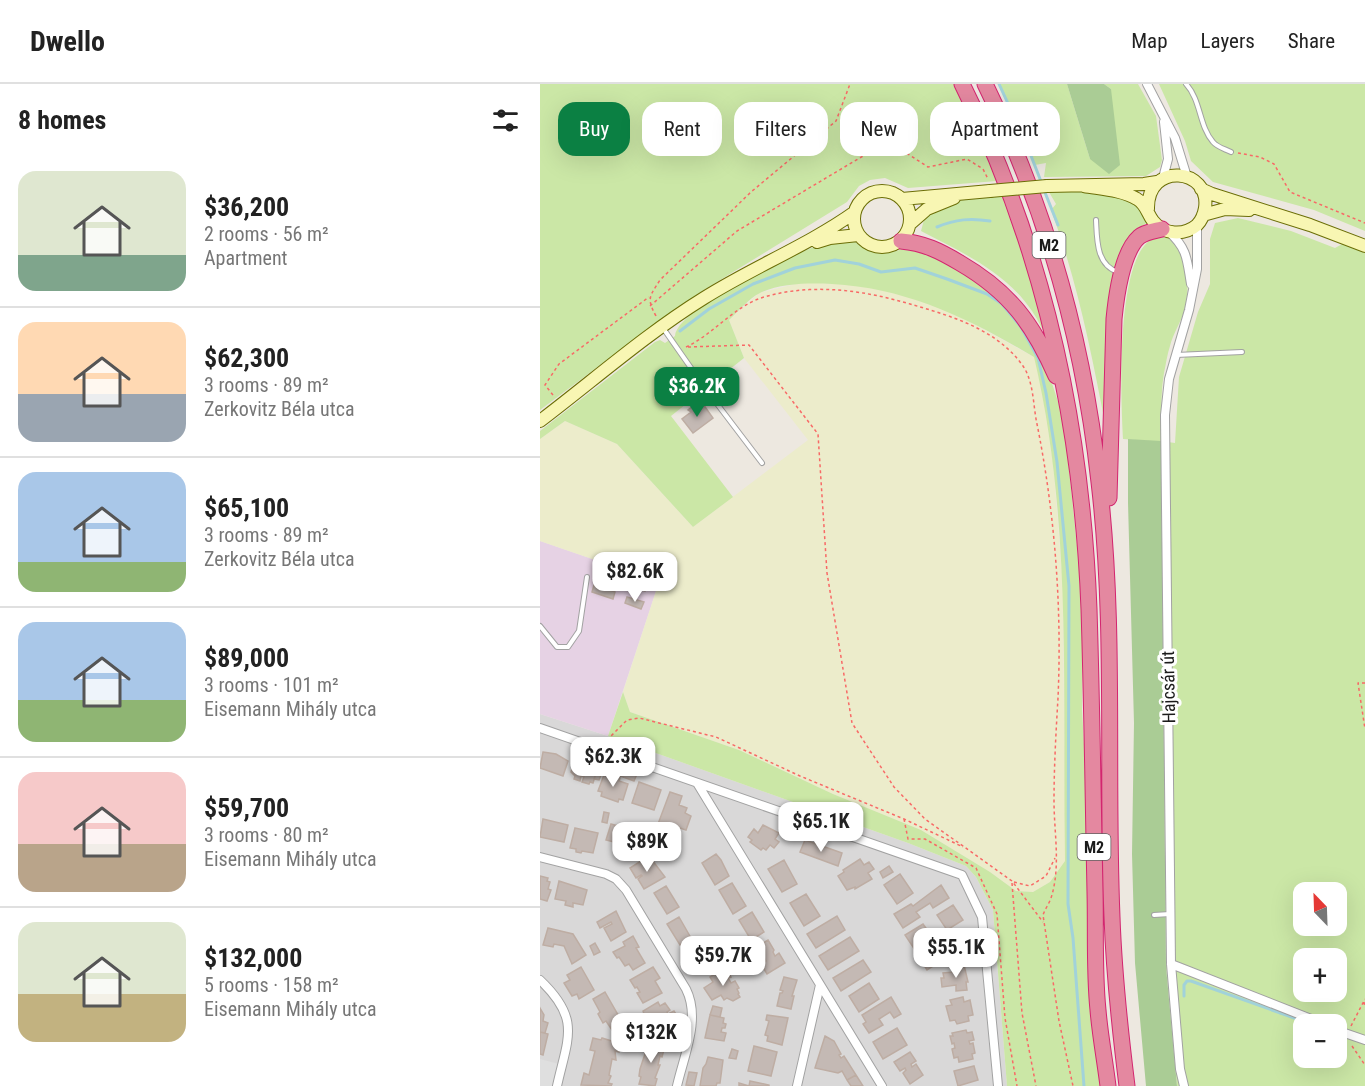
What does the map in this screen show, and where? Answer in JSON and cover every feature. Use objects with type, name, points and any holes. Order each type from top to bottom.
[{"type":"highway","name":"M2","points":[[962,84],[995,156],[1031,255],[1052,329],[1067,402],[1080,491],[1089,607],[1098,1008],[1108,1086]]},
{"type":"highway","name":"M2","points":[[985,84],[1014,147],[1063,291],[1091,423],[1100,484],[1106,552],[1112,918],[1127,1086]]},
{"type":"highway","points":[[1106,552],[1110,494],[1113,319],[1116,294],[1131,248],[1139,237],[1152,231],[1166,231]]},
{"type":"highway","points":[[901,241],[919,243],[943,253],[971,269],[1008,297],[1029,322],[1040,341],[1067,402]]},
{"type":"street","points":[[1147,84],[1175,138],[1186,177]]},
{"type":"street","points":[[1148,210],[1150,190],[1160,180],[1168,159],[1163,113]]},
{"type":"street","points":[[911,223],[927,209],[989,185],[1084,186],[1160,180],[1175,175],[1186,177],[1201,189],[1212,194],[1274,213],[1365,246]]},
{"type":"street","points":[[1084,186],[1132,196],[1140,200],[1155,224],[1166,231],[1179,233],[1189,230],[1200,220],[1225,209],[1274,213]]},
{"type":"street","points":[[1200,220],[1205,206],[1201,189]]},
{"type":"street","points":[[902,199],[910,214],[911,223],[901,241],[883,248],[873,247],[858,235],[854,220],[855,212],[862,200],[874,192],[889,192],[902,199],[963,194]]},
{"type":"street","points":[[540,422],[703,298],[757,267],[795,249],[855,212]]},
{"type":"street","name":"Hajcsár út","points":[[1184,1086],[1180,1069],[1171,964],[1164,432],[1169,379],[1189,310],[1197,269],[1200,220]]},
{"type":"street","name":"Hajcsár út","points":[[1166,231],[1180,243],[1186,254],[1192,291]]},
{"type":"street","points":[[795,249],[830,238],[858,235]]},
{"type":"street","points":[[540,729],[962,874],[982,917],[998,1086]]},
{"type":"street","points":[[696,782],[882,1086]]},
{"type":"street","points":[[540,857],[596,870],[616,879],[626,890],[687,989],[692,1000],[693,1020],[677,1086]]},
{"type":"street","points":[[1171,964],[1298,1014]]},
{"type":"street","points":[[540,980],[553,992],[568,1021],[569,1033],[557,1086]]},
{"type":"street","points":[[796,1086],[820,985]]},
{"type":"street","points":[[1347,1034],[1365,1040]]},
{"type":"lane","points":[[1186,84],[1195,98],[1203,124],[1214,143],[1231,152]]},
{"type":"lane","points":[[1096,220],[1098,247],[1102,259],[1109,269],[1121,273]]},
{"type":"lane","points":[[663,327],[705,388],[762,463]]},
{"type":"lane","points":[[1175,355],[1242,352]]},
{"type":"lane","points":[[540,626],[557,647],[568,646],[579,631],[587,577]]},
{"type":"lane","points":[[1154,915],[1171,914]]},
{"type":"path","points":[[540,388],[545,385],[559,364],[649,297],[660,280],[751,192],[836,121],[850,84]]},
{"type":"path","points":[[1231,152],[1267,160],[1274,164],[1290,192],[1365,223]]},
{"type":"path","points":[[650,306],[737,231],[868,153],[908,154],[928,166],[967,159],[983,169],[989,185]]},
{"type":"path","points":[[1044,923],[1012,881],[925,819],[894,787],[852,723],[826,573],[818,434],[749,345],[687,347],[708,334],[749,302],[793,290],[841,289],[897,300],[942,314],[979,329],[996,339],[1024,368],[1032,392],[1041,441],[1057,585],[1060,637],[1054,801],[1056,877],[1051,901],[1043,915],[1059,1021],[1073,1086]]},
{"type":"path","points":[[649,297],[650,306],[663,327]]},
{"type":"path","points":[[545,385],[561,406]]},
{"type":"path","points":[[1365,683],[1358,683],[1365,729]]},
{"type":"path","points":[[596,748],[627,720],[639,718],[716,737],[967,849]]},
{"type":"path","points":[[904,819],[908,839]]},
{"type":"path","points":[[1012,881],[1030,886],[1046,876],[1056,857]]},
{"type":"path","points":[[1012,881],[1022,1012],[1036,1086]]},
{"type":"path","points":[[1364,1000],[1365,1008]]},
{"type":"path","points":[[1364,1000],[1347,1034],[1355,1053],[1365,1065]]},
{"type":"shaded area","points":[[540,541],[659,582],[608,736],[540,714]]},
{"type":"shaded area","points":[[540,714],[908,843],[966,866],[976,877],[993,910],[1007,1086],[540,1086]]},
{"type":"shaded area","points":[[540,1059],[559,1064],[553,1086],[540,1086]]},
{"type":"green space","points":[[540,84],[954,84],[962,102],[930,102],[930,156],[986,156],[997,181],[908,188],[885,178],[870,180],[859,186],[847,202],[699,293],[540,410]]},
{"type":"green space","points":[[999,84],[1067,84],[1090,159],[1111,89],[1104,84],[1138,84],[1156,116],[1162,160],[1160,167],[1146,176],[1044,177],[1046,163],[1035,165],[1032,156],[1060,156],[1060,102],[1008,102]]},
{"type":"green space","points":[[1067,84],[1104,84],[1111,89],[1120,165],[1109,174],[1090,159]]},
{"type":"green space","points":[[1159,84],[1365,84],[1365,231],[1314,210],[1213,182],[1191,161],[1185,141]]},
{"type":"green space","points":[[1085,191],[1119,194],[1141,203],[1147,222],[1134,235],[1126,249],[1105,423],[1076,289],[1051,210],[1056,204],[1049,192]]},
{"type":"green space","points":[[1003,195],[1014,221],[1050,344],[1032,311],[1010,285],[982,264],[921,231],[925,216],[961,200]]},
{"type":"green space","points":[[1238,218],[1291,231],[1335,248],[1344,243],[1365,252],[1365,1086],[1177,1086],[1166,967],[1161,442],[1123,439],[1121,393],[1123,327],[1127,294],[1134,266],[1144,246],[1158,237],[1171,240],[1179,250],[1187,274],[1185,308],[1169,349],[1162,390],[1161,441],[1175,443],[1179,377],[1198,312],[1210,284],[1210,239],[1215,223]]},
{"type":"green space","points":[[851,239],[867,250],[877,253],[897,251],[903,248],[931,252],[1003,297],[1047,368],[1064,420],[1083,604],[1082,710],[1104,1086],[1007,1086],[993,910],[976,877],[966,866],[908,843],[608,736],[623,692],[630,712],[739,750],[833,794],[921,830],[990,872],[1016,891],[1033,892],[1050,882],[1065,861],[1064,671],[1060,545],[1055,482],[1034,357],[962,318],[886,292],[832,284],[795,284],[760,293],[729,320],[744,358],[671,416],[733,497],[693,527],[617,444],[565,421],[540,439],[540,431],[655,342],[660,340],[665,343],[675,336],[680,325],[714,297],[806,250]]},
{"type":"green space","points":[[804,282],[854,285],[893,292],[931,304],[961,317],[1034,357],[1053,462],[1063,587],[1065,861],[1050,882],[1033,892],[1016,891],[990,872],[921,830],[833,794],[739,750],[630,712],[623,692],[659,582],[540,541],[540,439],[565,421],[617,444],[693,527],[808,440],[744,358],[729,320],[759,293]]},
{"type":"green space","points":[[1128,439],[1161,441],[1166,967],[1177,1086],[1146,1086],[1135,963],[1132,854],[1134,723]]},
{"type":"building","points":[[703,404],[713,418],[693,433],[682,419],[691,412],[688,410],[693,406],[695,409]]},
{"type":"building","points":[[606,569],[648,583],[645,591],[603,578]]},
{"type":"building","points":[[594,585],[615,592],[613,599],[592,592]]},
{"type":"building","points":[[627,597],[644,602],[641,609],[625,603]]},
{"type":"building","points":[[543,752],[556,754],[568,761],[563,776],[540,768]]},
{"type":"building","points":[[575,759],[598,767],[593,783],[582,782],[584,777],[581,776],[580,781],[574,779],[575,776],[571,772]]},
{"type":"building","points":[[617,767],[637,774],[634,781],[615,774]]},
{"type":"building","points":[[598,768],[603,770],[599,780],[594,779]]},
{"type":"building","points":[[604,775],[612,778],[613,775],[620,778],[619,781],[628,784],[623,800],[619,799],[618,802],[601,796],[602,792],[598,791]]},
{"type":"building","points":[[639,782],[661,790],[654,810],[632,803]]},
{"type":"building","points":[[670,792],[682,796],[679,805],[687,808],[685,813],[691,816],[686,830],[677,827],[675,830],[658,824]]},
{"type":"building","points":[[604,812],[609,813],[607,823],[602,822]]},
{"type":"building","points":[[543,819],[568,825],[564,842],[540,837]]},
{"type":"building","points":[[611,824],[647,834],[642,849],[606,840]]},
{"type":"building","points":[[763,825],[779,833],[775,839],[779,842],[774,848],[770,845],[766,850],[763,848],[761,850],[750,842],[752,840],[748,837],[754,829],[758,833]]},
{"type":"building","points":[[575,828],[598,833],[593,853],[576,852],[576,849],[570,848]]},
{"type":"building","points":[[805,840],[842,853],[838,866],[800,852]]},
{"type":"building","points":[[716,854],[729,876],[715,885],[702,863]]},
{"type":"building","points":[[647,857],[665,877],[644,889],[638,879],[642,876],[636,878],[630,868]]},
{"type":"building","points":[[860,859],[864,865],[869,862],[874,869],[868,873],[872,879],[855,889],[855,887],[847,890],[838,876]]},
{"type":"building","points":[[784,860],[797,884],[782,892],[768,869]]},
{"type":"building","points":[[889,866],[893,872],[883,878],[880,872]]},
{"type":"building","points":[[900,874],[913,893],[897,904],[884,885]]},
{"type":"building","points":[[540,876],[548,878],[547,881],[550,882],[548,889],[551,890],[547,901],[540,899]]},
{"type":"building","points":[[559,881],[587,890],[583,905],[573,903],[573,907],[565,905],[566,901],[555,899]]},
{"type":"building","points":[[732,883],[746,906],[733,914],[719,890]]},
{"type":"building","points":[[941,885],[949,898],[933,908],[930,903],[916,912],[920,917],[903,928],[894,914],[911,904],[913,906]]},
{"type":"building","points":[[666,886],[679,907],[667,914],[654,893]]},
{"type":"building","points":[[806,894],[820,916],[804,926],[790,903]]},
{"type":"building","points":[[953,905],[963,920],[947,930],[937,915]]},
{"type":"building","points":[[616,911],[626,932],[611,941],[604,928],[612,924],[611,922],[600,928],[597,922]]},
{"type":"building","points":[[752,912],[764,932],[751,940],[739,920]]},
{"type":"building","points":[[837,916],[845,930],[816,948],[807,934]]},
{"type":"building","points":[[679,917],[691,938],[680,945],[667,924]]},
{"type":"building","points":[[923,924],[933,938],[915,950],[905,935]]},
{"type":"building","points":[[548,928],[573,934],[586,955],[572,964],[564,946],[543,945]]},
{"type":"building","points":[[633,936],[639,947],[636,948],[645,963],[633,970],[629,964],[625,966],[613,952],[625,946],[623,942]]},
{"type":"building","points":[[850,937],[859,951],[828,970],[819,956]]},
{"type":"building","points":[[951,938],[960,952],[947,964],[944,959],[927,970],[921,955]]},
{"type":"building","points":[[768,940],[775,956],[779,953],[785,963],[767,974],[761,964],[766,961],[764,957],[757,961],[751,950]]},
{"type":"building","points":[[595,943],[600,952],[594,955],[590,946]]},
{"type":"building","points":[[697,946],[709,966],[698,974],[685,953]]},
{"type":"building","points":[[863,960],[871,972],[841,991],[833,978]]},
{"type":"building","points":[[964,965],[968,982],[966,982],[967,990],[956,991],[956,985],[942,987],[943,973],[954,972],[953,966]]},
{"type":"building","points":[[581,967],[594,990],[579,999],[577,994],[572,996],[564,983],[570,980],[567,975]]},
{"type":"building","points":[[653,967],[660,978],[655,981],[662,993],[643,1003],[637,993],[640,992],[630,980]]},
{"type":"building","points":[[725,968],[731,977],[728,978],[731,983],[735,981],[739,988],[737,989],[740,997],[733,1001],[727,998],[724,1000],[721,995],[712,1000],[704,988],[713,982],[710,977]]},
{"type":"building","points":[[784,977],[797,980],[791,1009],[777,1006],[780,993],[783,991],[780,990]]},
{"type":"building","points":[[869,983],[879,999],[859,1012],[849,996]]},
{"type":"building","points":[[605,992],[625,1027],[614,1033],[606,1021],[603,1023],[593,999]]},
{"type":"building","points":[[891,997],[901,1014],[894,1018],[890,1012],[879,1019],[883,1025],[869,1033],[863,1024],[866,1022],[862,1015]]},
{"type":"building","points":[[963,997],[964,1002],[970,1000],[973,1015],[968,1016],[969,1021],[957,1024],[955,1020],[950,1021],[946,1006],[952,1005],[950,1000]]},
{"type":"building","points":[[658,1002],[660,1006],[665,1003],[670,1010],[668,1014],[674,1011],[679,1019],[673,1023],[674,1026],[658,1035],[657,1032],[651,1035],[647,1029],[655,1022],[654,1020],[643,1025],[638,1017]]},
{"type":"building","points":[[713,1006],[722,1008],[720,1017],[710,1015]]},
{"type":"building","points":[[540,1008],[544,1015],[543,1021],[548,1023],[545,1033],[540,1032]]},
{"type":"building","points":[[710,1015],[724,1018],[723,1023],[726,1024],[721,1032],[726,1033],[724,1041],[705,1038]]},
{"type":"building","points":[[767,1015],[788,1018],[782,1045],[767,1041],[768,1036],[765,1035],[769,1021],[766,1020]]},
{"type":"building","points":[[897,1028],[907,1045],[883,1059],[873,1042]]},
{"type":"building","points":[[966,1030],[967,1033],[972,1032],[974,1040],[969,1041],[970,1044],[973,1043],[975,1053],[972,1054],[973,1059],[959,1062],[958,1057],[954,1058],[952,1049],[955,1048],[950,1036],[953,1036],[952,1033]]},
{"type":"building","points":[[540,1032],[548,1034],[543,1055],[540,1054]]},
{"type":"building","points":[[825,1036],[834,1041],[841,1054],[839,1055],[841,1058],[844,1056],[856,1075],[847,1080],[842,1071],[838,1073],[815,1068]]},
{"type":"building","points":[[593,1038],[601,1040],[602,1038],[621,1044],[619,1052],[615,1051],[616,1060],[612,1059],[609,1075],[611,1076],[608,1083],[612,1084],[611,1086],[581,1085],[584,1073],[589,1075],[595,1051],[590,1050]]},
{"type":"building","points":[[649,1042],[665,1046],[662,1057],[660,1056],[655,1086],[639,1084],[640,1069]]},
{"type":"building","points":[[754,1046],[777,1052],[771,1076],[748,1071]]},
{"type":"building","points":[[732,1049],[738,1051],[736,1059],[729,1058]]},
{"type":"building","points":[[910,1052],[916,1061],[911,1064],[912,1067],[916,1064],[923,1075],[910,1084],[903,1073],[905,1068],[900,1071],[894,1062]]},
{"type":"building","points":[[708,1057],[723,1060],[720,1083],[716,1086],[700,1086],[703,1068]]},
{"type":"building","points":[[974,1066],[978,1080],[958,1086],[954,1071]]},
{"type":"building","points":[[689,1072],[697,1073],[694,1086],[686,1085]]},
{"type":"building","points":[[856,1075],[863,1086],[851,1086],[847,1080]]},
{"type":"building","points":[[750,1081],[769,1085],[769,1086],[749,1086]]},
{"type":"waterway","points":[[999,84],[1042,184]]},
{"type":"waterway","points":[[1044,190],[1058,225]]},
{"type":"waterway","points":[[937,227],[964,220],[990,221]]},
{"type":"waterway","points":[[680,331],[709,309],[753,284],[795,268],[835,260],[859,264],[881,272],[915,268],[987,294],[1002,304],[1021,327],[1038,358],[1057,462],[1069,586],[1068,904],[1073,938],[1084,1086]]},
{"type":"waterway","points":[[1184,996],[1184,985],[1187,981],[1191,981],[1293,1018]]}]
